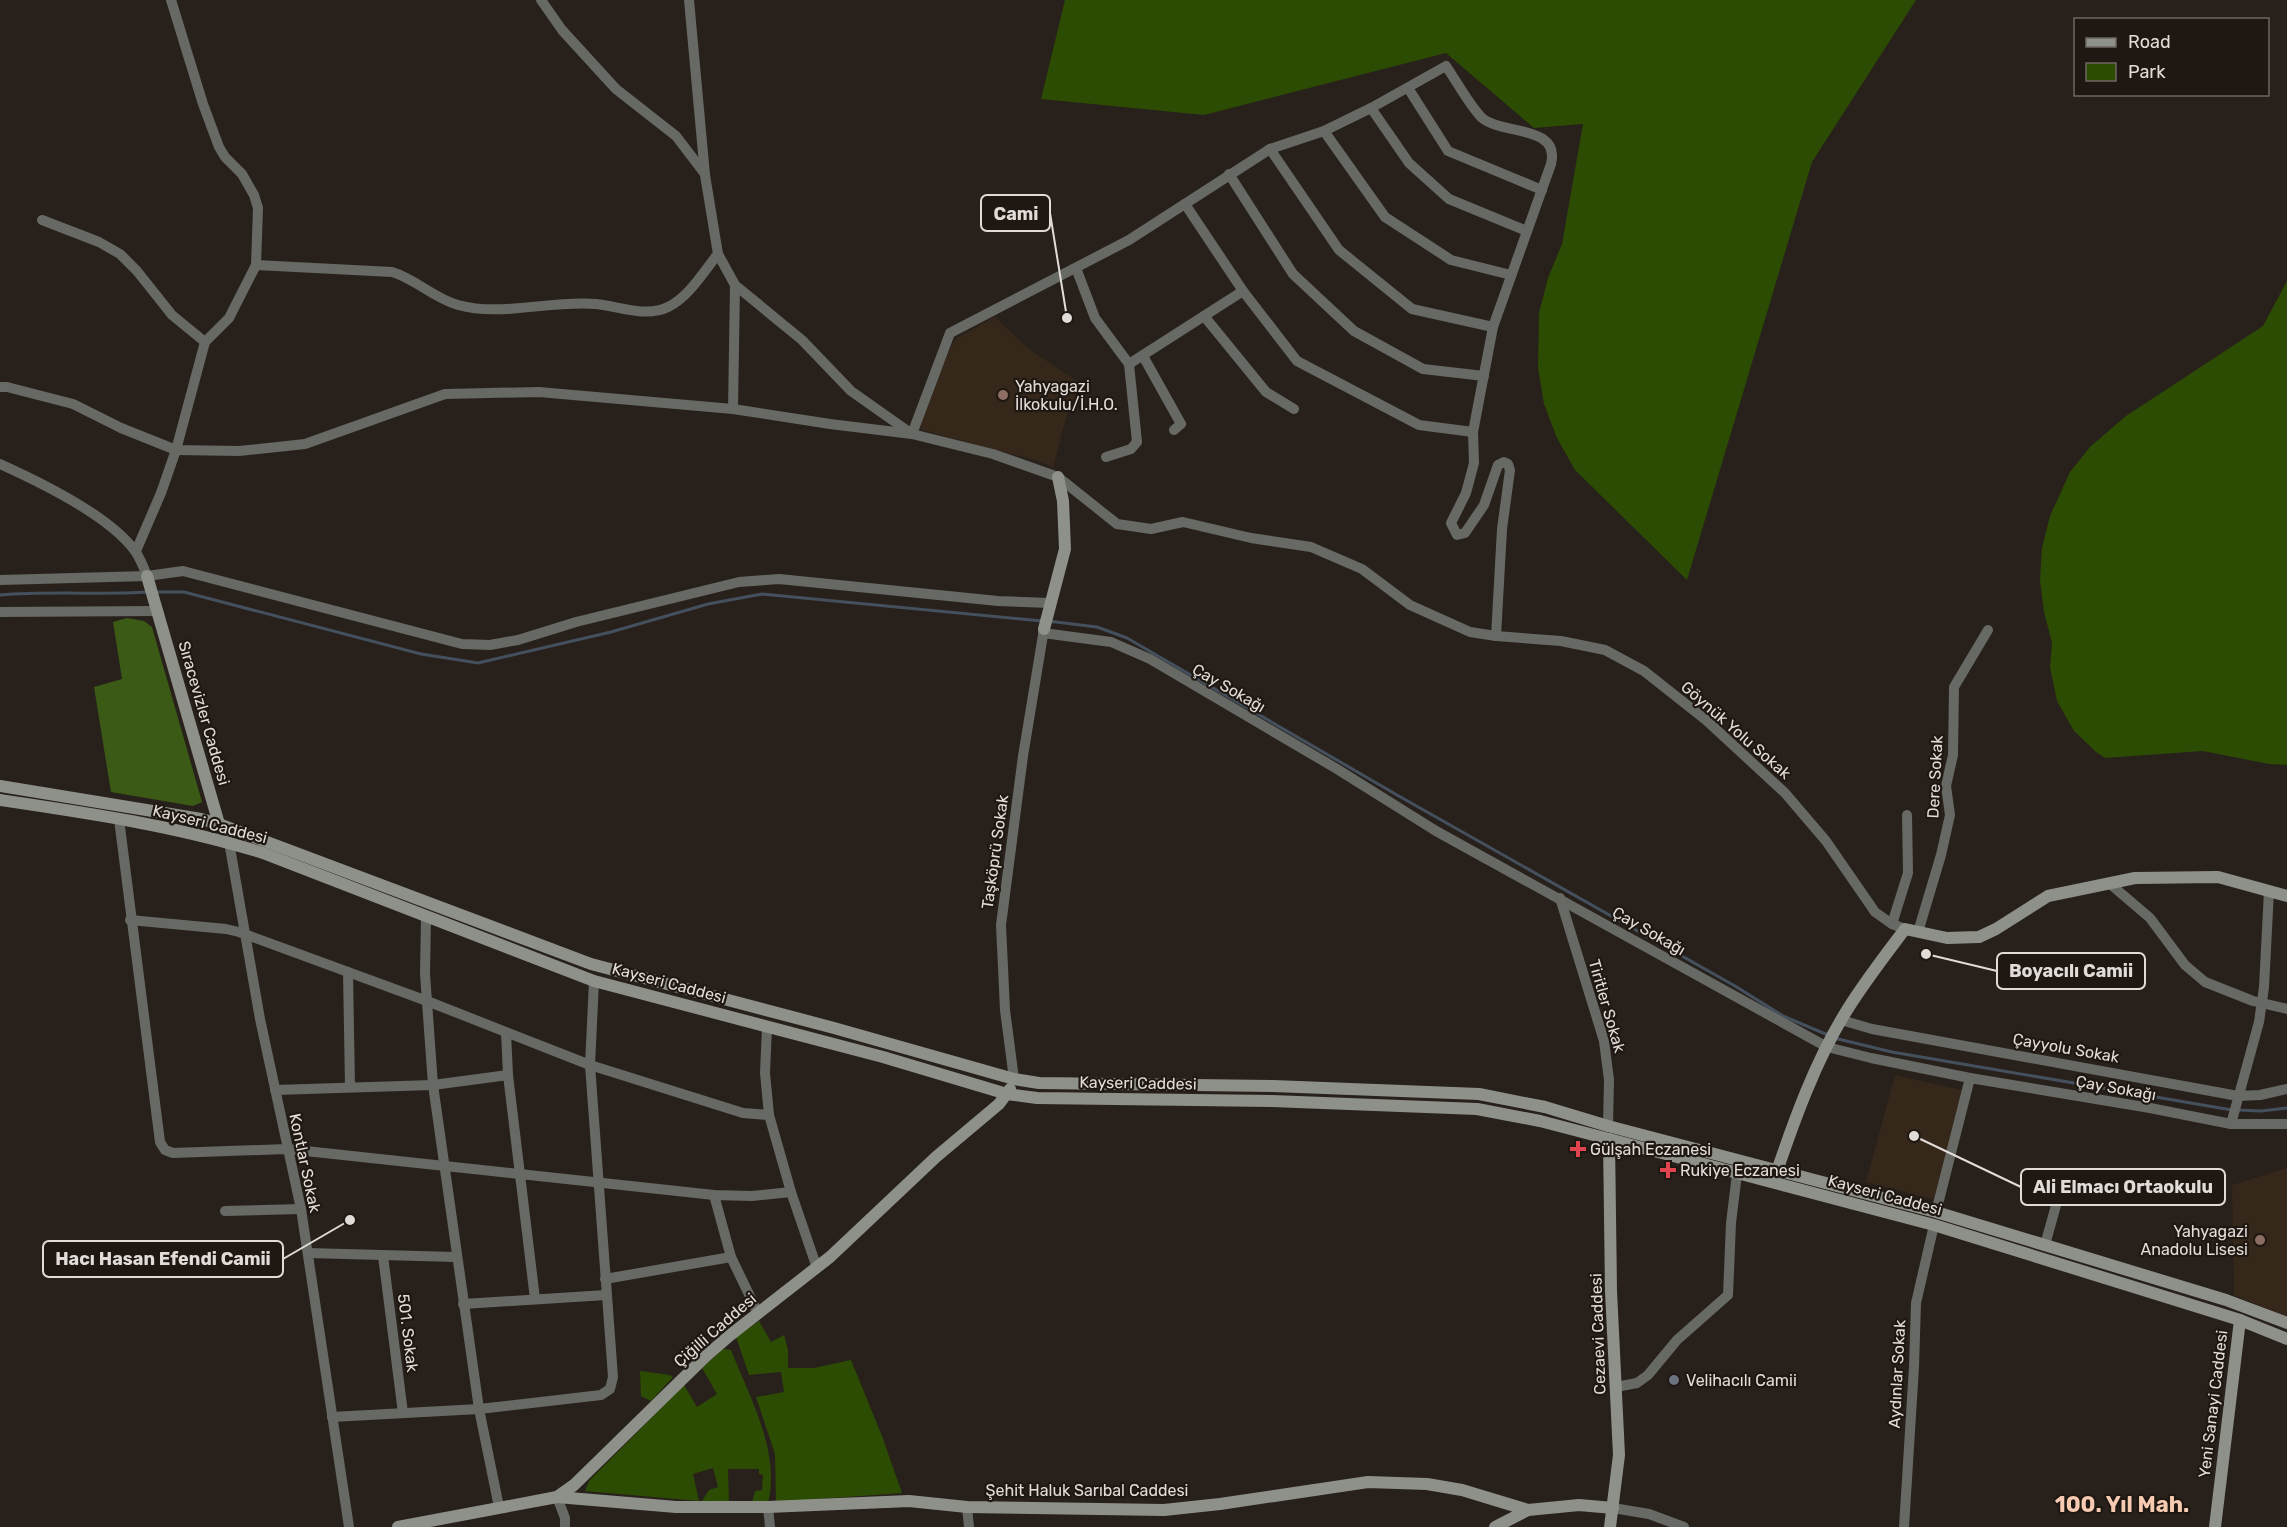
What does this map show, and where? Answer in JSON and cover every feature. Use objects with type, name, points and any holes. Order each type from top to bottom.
[{"type":"main road","points":[[1043,631],[1065,549],[1063,501],[1058,477]]},
{"type":"main road","name":"Sıracevizler Caddesi","points":[[147,576],[219,824]]},
{"type":"main road","name":"Kayseri Caddesi","points":[[0,786],[201,819],[219,824],[591,964],[834,1028],[1014,1079],[1039,1083],[1439,1091],[1479,1094],[1545,1107],[1778,1171],[1935,1218],[2240,1320],[2287,1339]]},
{"type":"main road","name":"Kayseri Caddesi","points":[[0,800],[171,828],[228,842],[594,981],[883,1057],[1007,1094],[1037,1098],[1272,1101],[1477,1109],[1540,1121],[1737,1174],[2045,1245],[2226,1300],[2287,1323]]},
{"type":"main road","points":[[1778,1171],[1799,1110],[1840,1022],[1905,929],[1958,939],[1979,937],[1996,929],[2048,896],[2144,878],[2218,877],[2287,896]]},
{"type":"main road","name":"Çiğilli Caddesi","points":[[398,1527],[557,1497],[590,1470],[706,1356],[817,1268],[1007,1094],[1014,1079]]},
{"type":"main road","name":"Cezaevi Caddesi","points":[[1609,1139],[1611,1291],[1619,1455],[1611,1527]]},
{"type":"main road","name":"Yeni Sanayi Caddesi","points":[[2215,1527],[2240,1320]]},
{"type":"main road","name":"Şehit Haluk Sarıbal Caddesi","points":[[557,1497],[675,1507],[768,1507],[909,1502],[967,1506],[1164,1510],[1368,1482],[1427,1484],[1462,1490],[1528,1510],[1579,1505],[1613,1508]]},
{"type":"main road","points":[[1495,1527],[1528,1510]]},
{"type":"street","points":[[136,551],[161,493],[176,450],[205,342],[229,318],[256,265],[258,208],[254,195],[242,174],[225,157],[219,147],[203,104],[171,0]]},
{"type":"street","points":[[541,0],[562,30],[616,89],[675,136],[705,175]]},
{"type":"street","points":[[690,0],[690,25],[705,175],[718,254],[735,285],[802,340],[851,391],[912,434]]},
{"type":"street","points":[[912,434],[950,333],[1129,240],[1270,149],[1324,131],[1371,108],[1446,66],[1483,119],[1545,140],[1552,150],[1553,157],[1493,327],[1473,432],[1474,463],[1466,493],[1452,519],[1452,528],[1457,535],[1465,533],[1484,505],[1498,465],[1504,462],[1510,468],[1502,529],[1496,636]]},
{"type":"street","points":[[1408,88],[1448,151],[1542,190]]},
{"type":"street","points":[[1371,108],[1409,163],[1449,199],[1527,231]]},
{"type":"street","points":[[1324,131],[1385,217],[1451,260],[1511,275]]},
{"type":"street","points":[[1270,149],[1339,250],[1412,309],[1493,327]]},
{"type":"street","points":[[1229,174],[1293,274],[1354,331],[1423,369],[1484,376]]},
{"type":"street","points":[[1185,204],[1243,291],[1297,361],[1419,425],[1473,432]]},
{"type":"street","points":[[42,220],[99,242],[120,254],[172,315],[205,342]]},
{"type":"street","points":[[256,265],[392,272],[408,278],[437,297],[469,308],[492,309],[575,303],[649,312],[668,308],[681,298],[718,254]]},
{"type":"street","points":[[1076,268],[1095,318],[1130,364],[1137,442],[1131,449],[1106,457]]},
{"type":"street","points":[[733,409],[735,285]]},
{"type":"street","points":[[1130,364],[1243,291]]},
{"type":"street","points":[[1204,316],[1266,392],[1294,409]]},
{"type":"street","points":[[1143,356],[1181,424],[1174,429]]},
{"type":"street","points":[[0,387],[73,404],[121,428],[176,450],[239,451],[304,444],[446,394],[539,392],[733,409],[912,434]]},
{"type":"street","name":"Göynük Yolu Sokak","points":[[912,434],[993,454],[1058,477],[1117,524],[1151,529],[1183,522],[1251,538],[1311,547],[1362,569],[1410,605],[1470,632],[1561,641],[1605,650],[1644,671],[1706,720],[1785,793],[1826,841],[1875,912],[1892,924],[1905,929]]},
{"type":"street","points":[[0,464],[42,483],[110,525],[136,551],[147,576]]},
{"type":"street","points":[[0,580],[147,576],[183,571],[462,644],[490,645],[518,640],[576,622],[739,582],[779,579],[998,601],[1050,603]]},
{"type":"street","points":[[0,612],[158,611]]},
{"type":"street","name":"Dere Sokak","points":[[1918,932],[1941,855],[1950,815],[1946,786],[1953,755],[1954,687],[1988,630]]},
{"type":"street","name":"Çay Sokağı","points":[[1043,631],[1111,642],[1150,659],[1436,831],[1828,1045],[1870,1058],[1970,1078],[2231,1123],[2287,1124]]},
{"type":"street","name":"Taşköprü Sokak","points":[[1014,1079],[1005,1011],[1001,925],[1023,756],[1043,631]]},
{"type":"street","points":[[1892,924],[1908,873],[1907,815]]},
{"type":"street","points":[[119,819],[130,920],[160,1142],[163,1148],[173,1153],[287,1149],[714,1195],[752,1196],[791,1192]]},
{"type":"street","name":"Kontlar Sokak","points":[[219,824],[228,842],[300,1209],[349,1527]]},
{"type":"street","points":[[2109,883],[2150,918],[2169,946],[2196,976],[2216,987],[2262,1004],[2287,1009]]},
{"type":"street","points":[[2231,1123],[2251,1058],[2262,1004],[2269,891]]},
{"type":"street","name":"Tiritler Sokak","points":[[1560,898],[1604,1041],[1609,1080],[1608,1126]]},
{"type":"street","points":[[426,916],[427,1001],[433,1085],[479,1409],[499,1507]]},
{"type":"street","points":[[130,920],[226,928],[427,1001],[590,1065],[743,1113],[769,1115]]},
{"type":"street","points":[[348,972],[350,1087]]},
{"type":"street","points":[[332,1417],[479,1409],[601,1395],[611,1385],[613,1377],[590,1065],[594,981]]},
{"type":"street","name":"Çayyolu Sokak","points":[[1840,1022],[2237,1101],[2287,1089]]},
{"type":"street","points":[[767,1027],[765,1073],[769,1115],[791,1192],[817,1268]]},
{"type":"street","points":[[506,1033],[507,1075],[535,1299]]},
{"type":"street","points":[[275,1090],[433,1085],[507,1075]]},
{"type":"street","name":"Aydınlar Sokak","points":[[1904,1527],[1916,1303],[1970,1078]]},
{"type":"street","points":[[1616,1387],[1637,1383],[1648,1375],[1677,1340],[1728,1295],[1731,1223],[1737,1174]]},
{"type":"street","points":[[2045,1245],[2062,1180]]},
{"type":"street","points":[[714,1195],[731,1257],[758,1313]]},
{"type":"street","points":[[225,1211],[300,1209]]},
{"type":"street","points":[[308,1253],[456,1257]]},
{"type":"street","name":"501. Sokak","points":[[383,1256],[403,1413]]},
{"type":"street","points":[[605,1279],[731,1257]]},
{"type":"street","points":[[463,1304],[606,1295]]},
{"type":"street","points":[[557,1497],[565,1518],[565,1527]]},
{"type":"street","points":[[967,1506],[969,1527]]},
{"type":"street","points":[[768,1507],[770,1527]]},
{"type":"street","points":[[1613,1508],[1649,1514],[1684,1527]]},
{"type":"shaded area","name":"Yahyagazi İlkokulu/İ.H.O.","points":[[995,317],[1029,349],[1083,385],[1069,406],[1053,468],[1042,462],[922,430],[919,418],[955,339]]},
{"type":"shaded area","points":[[1895,1075],[1962,1090],[1935,1200],[1866,1182]]},
{"type":"shaded area","name":"Yahyagazi Anadolu Lisesi","points":[[2287,1168],[2287,1317],[2234,1295],[2232,1185]]},
{"type":"green space","points":[[1065,0],[1916,0],[1812,162],[1687,580],[1575,470],[1557,438],[1544,404],[1538,368],[1539,313],[1548,278],[1562,244],[1583,124],[1534,128],[1446,53],[1204,115],[1041,99]]},
{"type":"green space","points":[[2287,281],[2287,765],[2269,764],[2203,751],[2105,758],[2074,731],[2057,701],[2050,667],[2052,643],[2044,612],[2040,580],[2042,548],[2050,516],[2070,472],[2090,447],[2126,416],[2263,326]]},
{"type":"green space","points":[[127,618],[144,621],[152,627],[202,802],[193,806],[111,792],[94,687],[122,679],[113,622]]},
{"type":"green space","points":[[759,1321],[771,1342],[784,1335],[788,1350],[788,1368],[814,1368],[851,1360],[902,1493],[776,1502],[775,1454],[756,1397],[784,1392],[781,1372],[749,1375],[736,1337]]},
{"type":"green space","points":[[723,1349],[731,1350],[754,1405],[767,1444],[771,1484],[768,1503],[752,1503],[755,1491],[762,1490],[763,1475],[759,1474],[759,1469],[728,1469],[729,1502],[702,1501],[709,1490],[718,1487],[713,1468],[693,1474],[699,1501],[585,1491],[589,1481],[684,1385],[697,1407],[717,1394],[702,1368]]},
{"type":"green space","points":[[640,1371],[673,1377],[651,1401],[641,1396]]},
{"type":"waterway","points":[[0,595],[148,592]]},
{"type":"waterway","points":[[155,592],[184,592],[421,654],[478,663],[611,632],[708,604],[762,594],[1042,621]]},
{"type":"waterway","points":[[1048,621],[1097,627],[1127,638],[1397,795],[1735,986],[1783,1016],[1828,1035]]},
{"type":"waterway","points":[[1834,1038],[1892,1052],[2232,1110]]},
{"type":"waterway","points":[[2238,1110],[2261,1111],[2287,1108]]},
{"type":"place","name":"Cami","points":[[1067,318]]},
{"type":"place","name":"Yahyagazi İlkokulu/İ.H.O.","points":[[1003,395]]},
{"type":"place","name":"Boyacılı Camii","points":[[1926,954]]},
{"type":"place","name":"Ali Elmacı Ortaokulu","points":[[1914,1136]]},
{"type":"place","name":"Gülşah Eczanesi","points":[[1578,1149]]},
{"type":"place","name":"Rukiye Eczanesi","points":[[1668,1170]]},
{"type":"place","name":"Hacı Hasan Efendi Camii","points":[[350,1220]]},
{"type":"place","name":"Yahyagazi Anadolu Lisesi","points":[[2260,1240]]},
{"type":"place","name":"Velihacılı Camii","points":[[1674,1380]]},
{"type":"district","name":"100. Yıl Mah.","points":[[2122,1504]]}]
